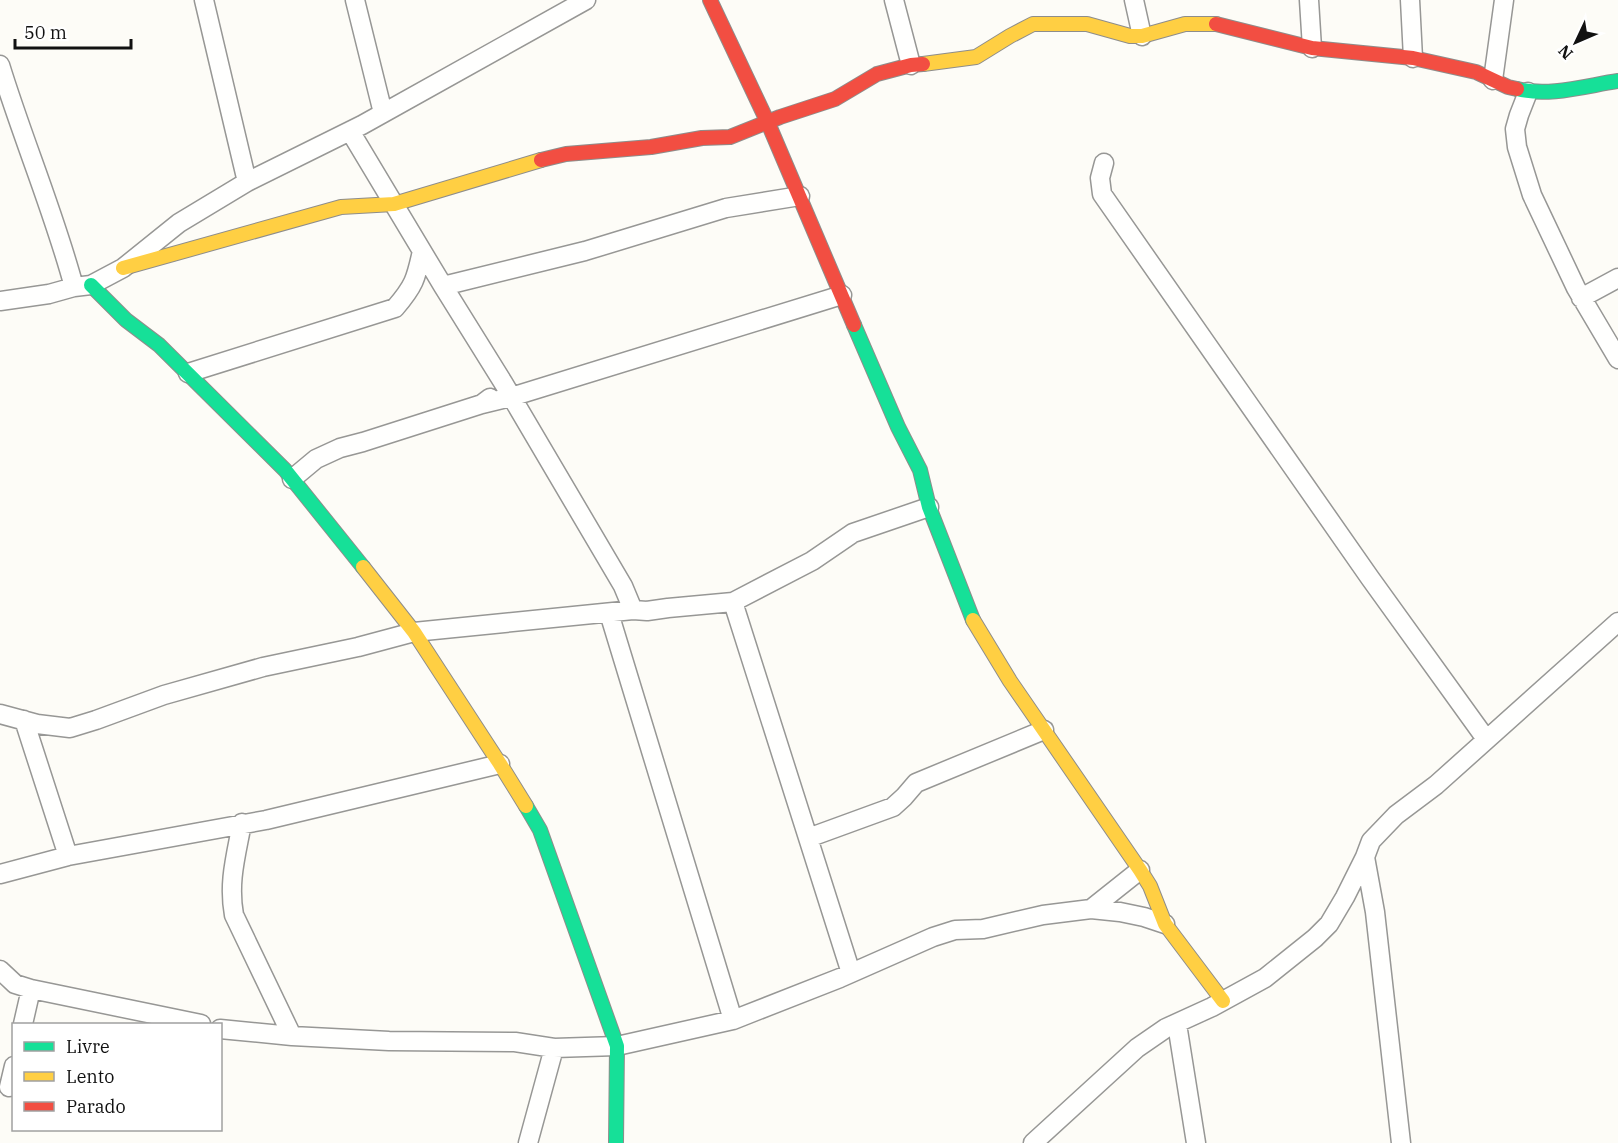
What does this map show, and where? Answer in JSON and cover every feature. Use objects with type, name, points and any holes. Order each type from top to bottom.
[{"type":"street","points":[[204,0],[248,182]]},
{"type":"street","points":[[355,0],[383,114]]},
{"type":"street","points":[[123,268],[178,223],[248,182],[383,114],[586,0]]},
{"type":"street","points":[[710,0],[768,123],[898,427],[920,470],[929,507],[970,615],[1010,681],[1140,870],[1150,886],[1165,924],[1223,1001]]},
{"type":"street","points":[[894,0],[911,65]]},
{"type":"street","points":[[1134,0],[1142,36]]},
{"type":"street","points":[[1309,0],[1312,48]]},
{"type":"street","points":[[1410,0],[1413,58]]},
{"type":"street","points":[[1493,80],[1504,0]]},
{"type":"street","points":[[0,301],[49,294],[82,286],[123,268],[341,207],[394,204],[566,154],[651,147],[702,138],[730,137],[835,99],[877,74],[911,65],[976,57],[1033,24],[1087,24],[1130,36],[1142,36],[1185,24],[1213,22],[1312,48],[1413,58],[1476,72],[1508,87],[1528,92],[1551,92],[1618,81]]},
{"type":"street","points":[[0,65],[13,109],[64,248],[82,286],[159,345],[292,479],[414,632],[540,830],[617,1046],[616,1143]]},
{"type":"street","points":[[1528,92],[1515,129],[1517,147],[1532,195],[1581,298],[1618,359]]},
{"type":"street","points":[[350,131],[508,390],[623,586],[633,610]]},
{"type":"street","points":[[1104,163],[1100,178],[1102,194],[1486,739]]},
{"type":"street","points":[[443,286],[585,251],[726,207],[800,196]]},
{"type":"street","points":[[188,374],[394,308],[413,284],[422,251]]},
{"type":"street","points":[[1581,298],[1618,278]]},
{"type":"street","points":[[292,479],[316,459],[340,448],[483,404],[508,390],[842,295]]},
{"type":"street","points":[[0,714],[36,724],[70,728],[164,695],[263,667],[358,647],[414,632],[733,602],[812,561],[853,533],[929,507]]},
{"type":"street","points":[[733,602],[851,973]]},
{"type":"street","points":[[609,613],[732,1020]]},
{"type":"street","points":[[1033,1143],[1137,1048],[1166,1028],[1265,978],[1315,938],[1329,924],[1345,897],[1371,841],[1396,815],[1436,785],[1618,622]]},
{"type":"street","points":[[24,720],[68,856]]},
{"type":"street","points":[[808,838],[893,807],[916,783],[1044,730]]},
{"type":"street","points":[[0,874],[68,856],[266,820],[500,764]]},
{"type":"street","points":[[242,823],[231,880],[234,915],[292,1036]]},
{"type":"street","points":[[1365,857],[1375,912],[1399,1142]]},
{"type":"street","points":[[1091,909],[1140,870]]},
{"type":"street","points":[[222,1029],[292,1036],[389,1041],[515,1042],[554,1048],[617,1046],[732,1020],[955,930],[983,929],[1043,915],[1091,909],[1128,913],[1165,924]]},
{"type":"street","points":[[0,970],[15,984],[32,989],[196,1023]]},
{"type":"street","points":[[23,1023],[32,989]]},
{"type":"street","points":[[1177,1023],[1196,1143]]},
{"type":"street","points":[[528,1143],[554,1048]]},
{"type":"street","points":[[9,1087],[12,1074]]},
{"type":"traffic: fast","points":[[1517,89],[1542,92],[1618,81]]},
{"type":"traffic: fast","points":[[91,285],[126,320],[159,345],[285,470],[363,567]]},
{"type":"traffic: fast","points":[[854,325],[898,427],[920,470],[929,507],[973,620]]},
{"type":"traffic: fast","points":[[526,806],[540,830],[617,1046],[616,1143]]},
{"type":"traffic: slow","points":[[923,64],[976,57],[1033,24],[1087,24],[1130,36],[1142,36],[1185,24],[1216,24]]},
{"type":"traffic: slow","points":[[123,268],[341,207],[394,204],[541,160]]},
{"type":"traffic: slow","points":[[363,567],[414,632],[526,806]]},
{"type":"traffic: slow","points":[[973,620],[1010,681],[1140,870],[1150,886],[1165,924],[1223,1001]]},
{"type":"traffic: jam","points":[[710,0],[768,123],[854,325]]},
{"type":"traffic: jam","points":[[1216,24],[1312,48],[1413,58],[1476,72],[1517,89]]},
{"type":"traffic: jam","points":[[541,160],[566,154],[651,147],[702,138],[730,137],[835,99],[877,74],[923,64]]}]
